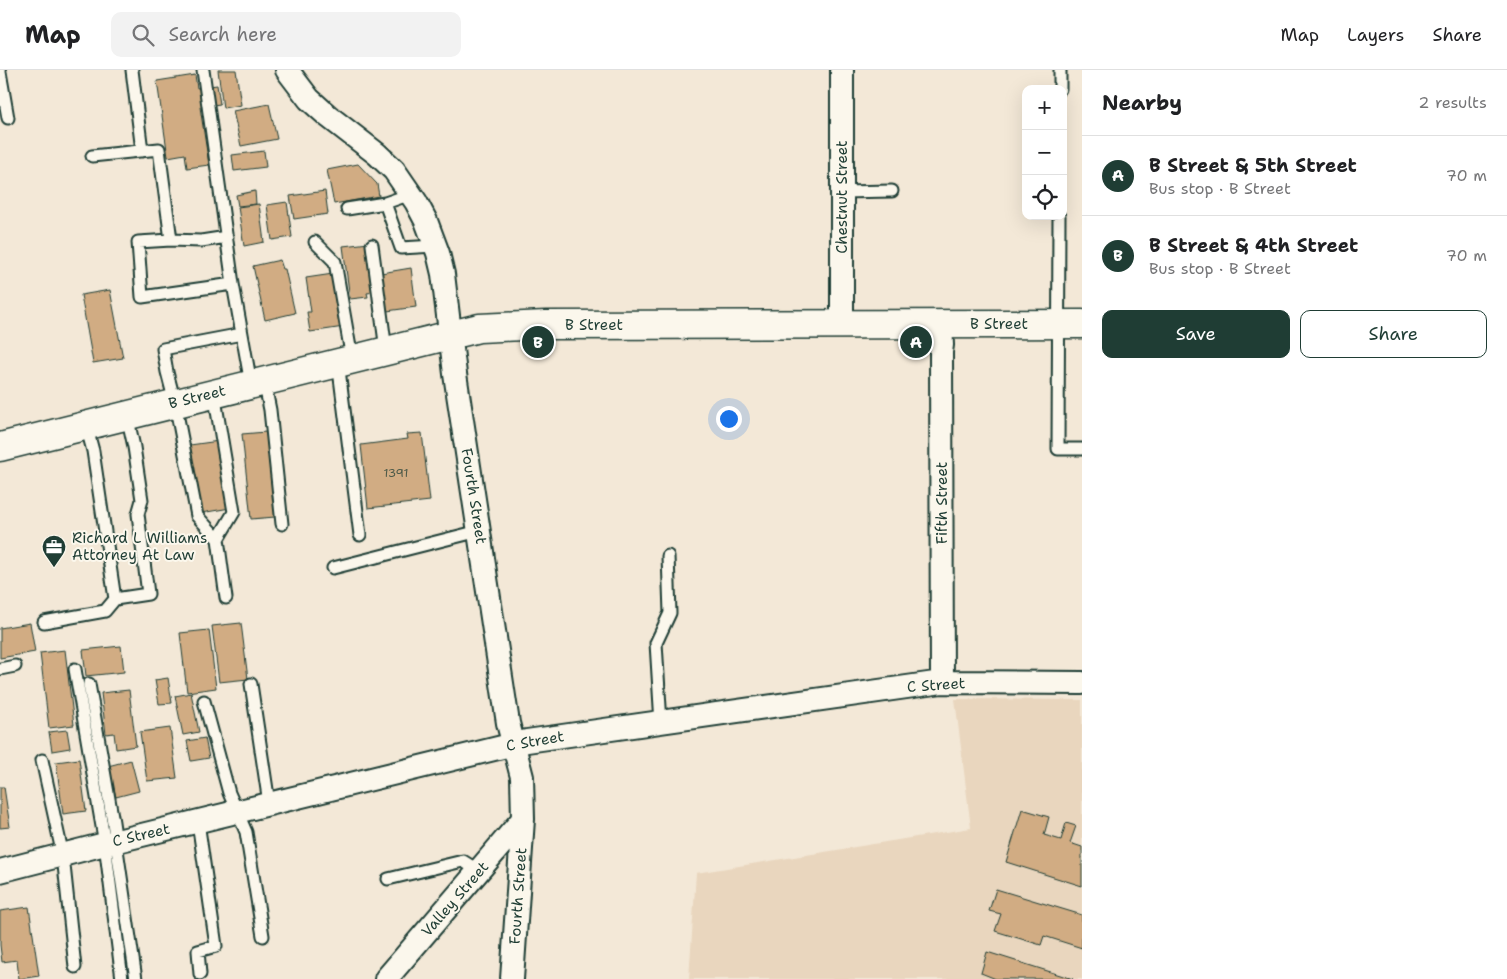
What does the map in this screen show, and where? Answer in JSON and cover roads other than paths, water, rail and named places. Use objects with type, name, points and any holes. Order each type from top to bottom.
[{"type":"street","name":"Fourth Street","points":[[287,70],[309,99],[394,170],[411,194],[426,221],[443,274],[445,302],[508,723],[522,777],[523,819],[512,979]]},
{"type":"street","name":"Chestnut Street","points":[[842,70],[842,324]]},
{"type":"street","name":"Fifth Street","points":[[941,324],[942,682]]},
{"type":"street","name":"B Street","points":[[0,447],[479,328],[546,325],[1070,324]]},
{"type":"street","name":"C Street","points":[[0,871],[513,744],[942,682],[1082,684]]},
{"type":"street","name":"Valley Street","points":[[386,979],[523,819]]},
{"type":"lane","points":[[132,70],[142,151]]},
{"type":"lane","points":[[204,70],[233,284],[242,334],[257,382],[270,410],[282,524]]},
{"type":"lane","points":[[1060,70],[1060,85]]},
{"type":"lane","points":[[0,72],[8,118]]},
{"type":"lane","points":[[92,156],[159,149],[171,240]]},
{"type":"lane","points":[[842,192],[892,191]]},
{"type":"lane","points":[[347,209],[385,203],[411,194]]},
{"type":"lane","points":[[385,203],[401,248],[435,246]]},
{"type":"lane","points":[[1059,220],[1070,324],[1058,448],[1082,449]]},
{"type":"lane","points":[[226,237],[201,240],[138,242],[142,297],[233,284]]},
{"type":"lane","points":[[315,242],[335,262],[360,535]]},
{"type":"lane","points":[[372,245],[386,350]]},
{"type":"lane","points":[[226,598],[218,539],[197,516],[163,349],[242,334]]},
{"type":"lane","points":[[214,393],[234,512],[218,539]]},
{"type":"lane","points":[[115,598],[148,594],[138,514],[142,500],[127,415]]},
{"type":"lane","points":[[44,622],[106,611],[115,598],[93,451],[86,425]]},
{"type":"lane","points":[[334,568],[479,531]]},
{"type":"lane","points":[[661,723],[656,643],[670,612],[668,556]]},
{"type":"lane","points":[[0,669],[15,666]]},
{"type":"lane","points":[[75,669],[136,979]]},
{"type":"lane","points":[[89,684],[110,843],[122,979]]},
{"type":"lane","points":[[250,684],[269,803]]},
{"type":"lane","points":[[204,701],[229,793],[246,832],[263,936]]},
{"type":"lane","points":[[42,760],[63,856],[74,967]]},
{"type":"lane","points":[[198,822],[216,946],[198,951],[200,974]]},
{"type":"lane","points":[[388,879],[463,861],[478,871]]},
{"type":"place","name":"B Street & 4th Street","points":[[538,342]]},
{"type":"place","name":"B Street & 5th Street","points":[[916,342]]},
{"type":"place","name":"Richard L Williams Attorney At Law","points":[[54,568]]}]
